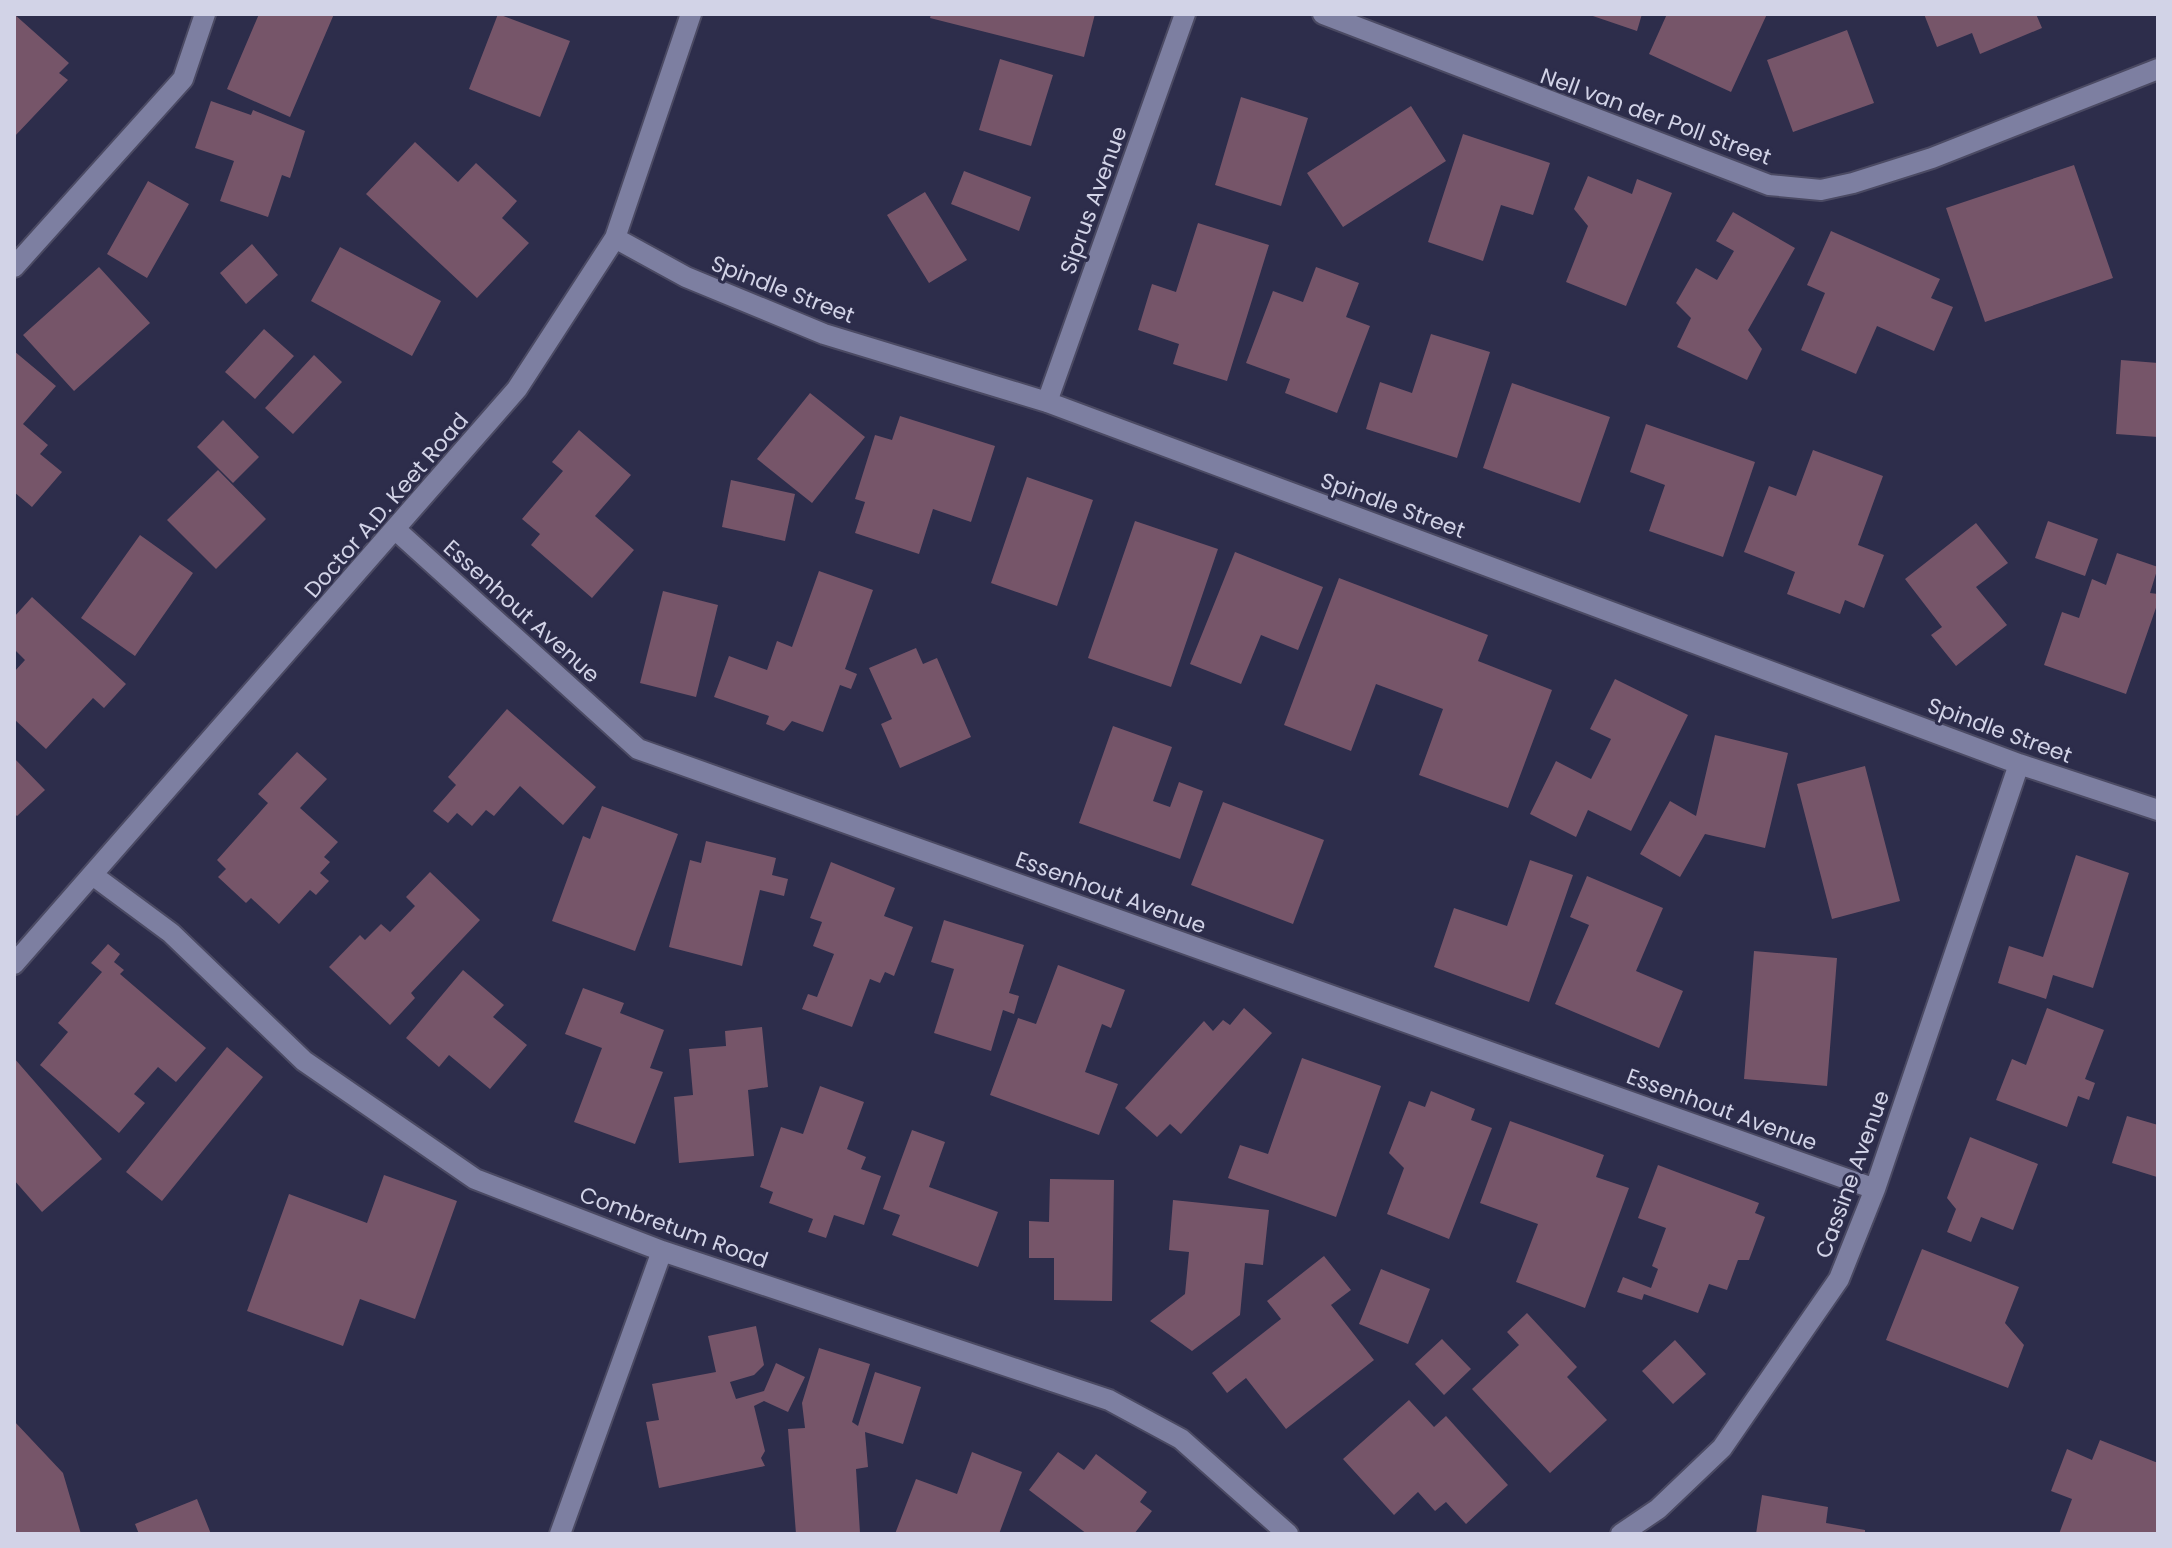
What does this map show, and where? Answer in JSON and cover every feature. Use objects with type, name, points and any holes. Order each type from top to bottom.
[{"type":"street","points":[[14,267],[183,79],[205,14]]},
{"type":"street","name":"Doctor A.D. Keet Road","points":[[14,964],[517,389],[615,238],[691,14]]},
{"type":"street","name":"Siprus Avenue","points":[[1047,402],[1185,14]]},
{"type":"street","name":"Nell van der Poll Street","points":[[1323,14],[1769,185],[1821,190],[1932,158],[2158,69]]},
{"type":"street","name":"Spindle Street","points":[[615,238],[686,277],[824,334],[1047,402],[2019,764],[2158,810]]},
{"type":"street","name":"Essenhout Avenue","points":[[396,530],[638,749],[1875,1189]]},
{"type":"street","name":"Cassine Avenue","points":[[1621,1534],[1658,1509],[1722,1448],[1839,1279],[1875,1189],[2019,764]]},
{"type":"street","name":"Combretum Road","points":[[94,876],[171,933],[304,1061],[475,1179],[662,1251],[1109,1400],[1181,1439],[1288,1534]]},
{"type":"street","points":[[560,1534],[662,1251]]},
{"type":"building","points":[[14,14],[69,63],[59,73],[68,80],[14,137]]},
{"type":"building","points":[[259,14],[334,14],[290,117],[227,89]]},
{"type":"building","points":[[498,14],[570,41],[540,117],[469,89]]},
{"type":"building","points":[[931,14],[1095,14],[1084,57],[930,18]]},
{"type":"building","points":[[1587,14],[1642,14],[1637,31]]},
{"type":"building","points":[[1667,14],[1767,14],[1731,92],[1649,54]]},
{"type":"building","points":[[1924,14],[2036,14],[2042,28],[1980,54],[1972,33],[1937,47]]},
{"type":"building","points":[[1847,30],[1874,103],[1793,132],[1767,60]]},
{"type":"building","points":[[1000,59],[1053,75],[1031,146],[979,130]]},
{"type":"building","points":[[1241,97],[1308,118],[1281,206],[1215,185]]},
{"type":"building","points":[[211,101],[251,115],[253,110],[305,131],[290,178],[282,175],[268,217],[220,201],[234,161],[195,148]]},
{"type":"building","points":[[1411,106],[1446,161],[1343,227],[1307,173]]},
{"type":"building","points":[[1463,134],[1550,163],[1533,215],[1501,205],[1483,261],[1428,242]]},
{"type":"building","points":[[415,142],[458,182],[476,163],[517,201],[502,218],[529,243],[477,298],[366,194]]},
{"type":"building","points":[[2074,165],[2113,278],[1985,322],[1946,208]]},
{"type":"building","points":[[964,171],[1031,197],[1019,231],[951,204]]},
{"type":"building","points":[[1588,176],[1632,194],[1637,179],[1672,193],[1626,306],[1566,282],[1588,226],[1574,209]]},
{"type":"building","points":[[148,181],[189,204],[147,278],[107,254]]},
{"type":"building","points":[[925,192],[967,260],[929,283],[887,215]]},
{"type":"building","points":[[1733,212],[1795,248],[1748,330],[1762,349],[1747,380],[1677,347],[1691,318],[1676,303],[1696,268],[1717,280],[1734,251],[1716,241]]},
{"type":"building","points":[[1198,223],[1269,245],[1227,381],[1173,364],[1179,344],[1138,330],[1152,284],[1176,292]]},
{"type":"building","points":[[1831,231],[1940,279],[1931,298],[1953,307],[1934,351],[1877,326],[1856,374],[1801,350],[1825,293],[1807,285]]},
{"type":"building","points":[[252,244],[278,275],[246,304],[220,273]]},
{"type":"building","points":[[340,247],[441,301],[412,356],[311,301]]},
{"type":"building","points":[[99,267],[150,323],[74,391],[23,335]]},
{"type":"building","points":[[1316,267],[1359,283],[1346,317],[1370,326],[1337,413],[1285,393],[1290,379],[1246,363],[1273,291],[1303,302]]},
{"type":"building","points":[[264,329],[294,356],[255,399],[225,372]]},
{"type":"building","points":[[1431,334],[1490,352],[1457,458],[1366,429],[1380,382],[1412,393]]},
{"type":"building","points":[[14,351],[56,386],[23,424],[48,445],[40,454],[62,472],[32,507],[14,492]]},
{"type":"building","points":[[314,355],[342,382],[293,434],[265,408]]},
{"type":"building","points":[[2121,360],[2158,363],[2158,437],[2116,434]]},
{"type":"building","points":[[1512,383],[1610,417],[1580,503],[1483,468]]},
{"type":"building","points":[[810,393],[865,437],[812,503],[757,459]]},
{"type":"building","points":[[900,416],[995,446],[971,522],[933,509],[919,554],[855,533],[865,502],[855,499],[875,435],[892,440]]},
{"type":"building","points":[[223,420],[259,457],[233,483],[197,447]]},
{"type":"building","points":[[1646,424],[1755,462],[1723,557],[1649,531],[1665,485],[1630,472]]},
{"type":"building","points":[[579,430],[631,475],[595,516],[634,550],[592,598],[531,545],[540,534],[522,519],[563,471],[552,462]]},
{"type":"building","points":[[1813,450],[1883,476],[1858,545],[1884,555],[1864,608],[1845,600],[1840,614],[1787,594],[1795,572],[1744,552],[1769,486],[1796,496]]},
{"type":"building","points":[[218,470],[266,519],[216,569],[167,520]]},
{"type":"building","points":[[1027,477],[1093,500],[1057,606],[991,583]]},
{"type":"building","points":[[731,480],[795,494],[785,541],[722,527]]},
{"type":"building","points":[[1135,521],[1218,549],[1171,687],[1088,658]]},
{"type":"building","points":[[2048,521],[2098,539],[2085,576],[2035,558]]},
{"type":"building","points":[[1976,523],[2008,563],[1976,587],[2007,625],[1956,666],[1931,635],[1942,627],[1905,579]]},
{"type":"building","points":[[140,535],[193,573],[135,656],[81,618]]},
{"type":"building","points":[[1235,552],[1323,587],[1298,650],[1261,635],[1241,684],[1190,664]]},
{"type":"building","points":[[2117,553],[2158,567],[2150,593],[2158,594],[2158,602],[2126,694],[2044,665],[2062,612],[2079,618],[2092,579],[2106,585]]},
{"type":"building","points":[[819,571],[873,590],[845,669],[857,674],[851,689],[840,685],[823,732],[792,721],[784,731],[766,724],[769,716],[714,697],[729,656],[767,670],[777,641],[792,647]]},
{"type":"building","points":[[1339,578],[1488,635],[1478,661],[1552,690],[1508,808],[1419,775],[1443,709],[1376,684],[1351,751],[1284,725]]},
{"type":"building","points":[[663,591],[718,605],[696,697],[640,683]]},
{"type":"building","points":[[32,597],[126,684],[104,708],[93,698],[46,749],[14,719],[14,672],[25,660],[14,649],[14,617]]},
{"type":"building","points":[[916,648],[923,664],[937,658],[971,737],[900,768],[881,724],[892,719],[869,668]]},
{"type":"building","points":[[1615,679],[1688,715],[1631,831],[1588,810],[1576,837],[1530,814],[1556,761],[1591,779],[1611,739],[1590,729]]},
{"type":"building","points":[[507,709],[596,787],[563,825],[520,786],[494,816],[486,810],[472,826],[457,813],[448,823],[433,811],[456,785],[448,777]]},
{"type":"building","points":[[1113,726],[1172,747],[1153,801],[1170,807],[1179,782],[1203,791],[1180,859],[1079,823]]},
{"type":"building","points":[[1715,735],[1788,753],[1765,848],[1705,834],[1680,877],[1640,854],[1670,801],[1696,816]]},
{"type":"building","points":[[297,752],[327,779],[300,808],[338,842],[324,857],[330,862],[320,873],[329,881],[316,895],[310,890],[279,924],[251,898],[246,903],[218,877],[226,869],[217,860],[268,803],[258,794]]},
{"type":"building","points":[[14,758],[45,790],[17,816],[14,813]]},
{"type":"building","points":[[1865,766],[1900,901],[1832,919],[1797,784]]},
{"type":"building","points":[[1223,802],[1324,840],[1293,924],[1191,885]]},
{"type":"building","points":[[602,806],[678,834],[635,951],[552,921],[583,836],[590,839]]},
{"type":"building","points":[[706,841],[776,858],[772,875],[788,879],[784,896],[760,890],[742,966],[669,947],[690,860],[701,863]]},
{"type":"building","points":[[2076,855],[2129,873],[2093,988],[2053,975],[2046,999],[1998,983],[2009,946],[2043,957]]},
{"type":"building","points":[[1530,860],[1573,875],[1529,1002],[1434,967],[1454,908],[1507,926]]},
{"type":"building","points":[[831,862],[895,888],[884,916],[913,927],[894,976],[885,972],[880,983],[870,979],[852,1027],[802,1009],[808,994],[817,997],[834,954],[813,946],[822,922],[810,918]]},
{"type":"building","points":[[430,872],[480,920],[411,993],[415,998],[390,1025],[329,967],[360,935],[365,940],[381,924],[390,932],[415,906],[406,897]]},
{"type":"building","points":[[1587,876],[1663,908],[1636,971],[1683,991],[1659,1048],[1555,1004],[1589,925],[1570,917]]},
{"type":"building","points":[[944,920],[1024,945],[1009,993],[1019,996],[1014,1014],[1003,1010],[991,1051],[934,1033],[954,969],[931,962]]},
{"type":"building","points":[[108,944],[120,954],[114,962],[124,970],[120,974],[206,1048],[176,1082],[158,1067],[134,1094],[145,1103],[119,1133],[40,1065],[68,1032],[58,1023],[102,972],[91,963]]},
{"type":"building","points":[[1754,951],[1837,958],[1827,1086],[1744,1079]]},
{"type":"building","points":[[1058,965],[1125,990],[1111,1028],[1102,1024],[1085,1072],[1118,1084],[1099,1135],[990,1095],[1018,1018],[1036,1024]]},
{"type":"building","points":[[463,970],[504,1005],[493,1017],[527,1045],[490,1089],[449,1055],[439,1067],[406,1038]]},
{"type":"building","points":[[583,988],[624,1003],[620,1013],[664,1030],[650,1068],[663,1072],[635,1144],[574,1122],[602,1048],[565,1034]]},
{"type":"building","points":[[1244,1008],[1272,1033],[1181,1134],[1170,1124],[1157,1137],[1125,1108],[1204,1021],[1213,1031],[1223,1020],[1230,1025]]},
{"type":"building","points":[[2047,1008],[2104,1030],[2085,1079],[2095,1083],[2089,1100],[2078,1096],[2067,1127],[1996,1100],[2012,1059],[2026,1065]]},
{"type":"building","points":[[762,1027],[768,1087],[748,1090],[754,1156],[679,1163],[674,1097],[693,1095],[689,1049],[726,1046],[725,1031]]},
{"type":"building","points":[[227,1047],[263,1077],[162,1201],[126,1172]]},
{"type":"building","points":[[14,1058],[102,1159],[42,1212],[14,1180]]},
{"type":"building","points":[[1302,1058],[1381,1086],[1336,1217],[1228,1178],[1240,1145],[1268,1154]]},
{"type":"building","points":[[820,1086],[864,1102],[847,1149],[866,1157],[861,1169],[881,1176],[864,1225],[834,1215],[826,1238],[808,1232],[813,1219],[769,1203],[773,1192],[760,1187],[781,1127],[803,1134]]},
{"type":"building","points":[[1431,1091],[1475,1109],[1471,1120],[1492,1128],[1449,1239],[1387,1214],[1404,1168],[1389,1153],[1409,1101],[1425,1107]]},
{"type":"building","points":[[2127,1116],[2158,1125],[2157,1177],[2112,1163]]},
{"type":"building","points":[[1510,1121],[1604,1155],[1596,1177],[1629,1188],[1585,1308],[1516,1282],[1538,1224],[1480,1203]]},
{"type":"building","points":[[912,1130],[945,1142],[929,1187],[998,1212],[978,1267],[892,1235],[900,1215],[883,1209]]},
{"type":"building","points":[[1970,1137],[2038,1164],[2013,1230],[1981,1217],[1971,1242],[1947,1232],[1956,1209],[1947,1198]]},
{"type":"building","points":[[1658,1165],[1759,1203],[1755,1213],[1765,1217],[1749,1260],[1738,1260],[1727,1290],[1709,1284],[1698,1313],[1644,1294],[1642,1300],[1617,1292],[1623,1277],[1651,1288],[1658,1269],[1652,1266],[1666,1228],[1638,1218]]},
{"type":"building","points":[[384,1175],[457,1201],[415,1319],[360,1299],[343,1346],[247,1311],[289,1194],[367,1223]]},
{"type":"building","points":[[1050,1179],[1114,1180],[1112,1301],[1054,1300],[1054,1258],[1029,1258],[1029,1221],[1049,1222]]},
{"type":"building","points":[[1173,1200],[1269,1210],[1263,1265],[1245,1263],[1240,1315],[1192,1351],[1150,1321],[1185,1294],[1189,1252],[1169,1250]]},
{"type":"building","points":[[1922,1249],[2019,1287],[2005,1323],[2024,1345],[2008,1388],[1886,1340]]},
{"type":"building","points":[[1324,1256],[1351,1290],[1331,1305],[1374,1360],[1286,1429],[1246,1378],[1227,1393],[1212,1373],[1281,1319],[1267,1301]]},
{"type":"building","points":[[1381,1269],[1430,1289],[1408,1344],[1359,1324]]},
{"type":"building","points":[[1527,1313],[1577,1367],[1567,1377],[1607,1420],[1550,1473],[1472,1389],[1519,1345],[1507,1332]]},
{"type":"building","points":[[756,1326],[764,1365],[754,1375],[730,1382],[736,1399],[764,1391],[776,1363],[805,1377],[788,1412],[764,1401],[754,1406],[765,1451],[761,1458],[765,1466],[659,1488],[646,1422],[659,1420],[652,1384],[716,1372],[708,1336]]},
{"type":"building","points":[[1442,1339],[1471,1369],[1444,1395],[1415,1364]]},
{"type":"building","points":[[1675,1340],[1706,1374],[1673,1404],[1642,1371]]},
{"type":"building","points":[[819,1348],[870,1364],[852,1422],[858,1426],[875,1372],[921,1387],[903,1444],[865,1432],[868,1467],[856,1469],[860,1533],[796,1534],[788,1429],[805,1428],[802,1403]]},
{"type":"building","points":[[1409,1400],[1434,1427],[1446,1416],[1508,1485],[1466,1524],[1446,1502],[1435,1511],[1418,1492],[1394,1515],[1343,1459]]},
{"type":"building","points":[[14,1421],[63,1473],[81,1534],[14,1534]]},
{"type":"building","points":[[2100,1440],[2158,1463],[2158,1534],[2059,1534],[2072,1499],[2051,1491],[2067,1449],[2092,1460]]},
{"type":"building","points":[[972,1452],[1022,1472],[999,1534],[895,1534],[916,1479],[957,1494]]},
{"type":"building","points":[[1058,1452],[1084,1470],[1096,1454],[1147,1492],[1140,1502],[1152,1511],[1134,1534],[1087,1534],[1029,1490]]},
{"type":"building","points":[[1762,1495],[1828,1507],[1826,1523],[1865,1530],[1865,1534],[1756,1534]]},
{"type":"building","points":[[197,1499],[211,1534],[139,1534],[135,1524]]}]
